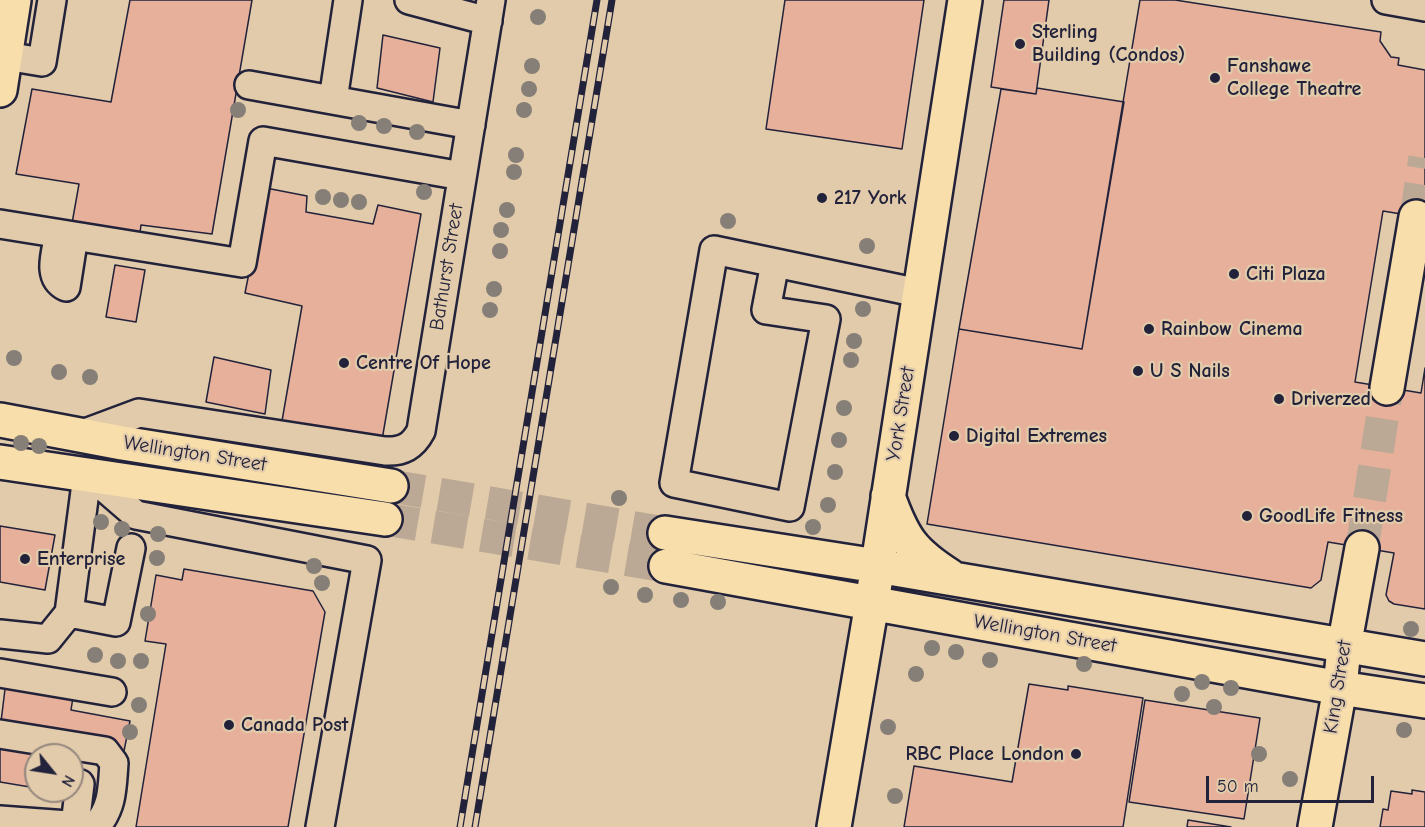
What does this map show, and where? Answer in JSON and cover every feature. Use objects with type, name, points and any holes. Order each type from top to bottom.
[{"type":"main road","points":[[0,90],[3,56],[14,0]]},
{"type":"main road","name":"York Street","points":[[834,827],[872,603],[965,0]]},
{"type":"main road","points":[[1387,388],[1416,217]]},
{"type":"main road","name":"Wellington Street","points":[[0,420],[391,486]]},
{"type":"main road","name":"Wellington Street","points":[[0,462],[385,519]]},
{"type":"main road","points":[[888,496],[898,526],[912,548],[954,579]]},
{"type":"main road","name":"Wellington Street","points":[[665,533],[877,566],[1425,659]]},
{"type":"main road","name":"King Street","points":[[1315,827],[1362,548]]},
{"type":"main road","name":"Wellington Street","points":[[666,566],[1340,688],[1425,701]]},
{"type":"street","points":[[3,56],[42,62],[52,0]]},
{"type":"street","points":[[333,100],[348,0]]},
{"type":"street","points":[[409,0],[490,10]]},
{"type":"street","points":[[1386,0],[1425,7]]},
{"type":"street","name":"Bathurst Street","points":[[80,435],[139,413],[386,451],[396,452],[415,441],[421,430],[490,10]]},
{"type":"street","points":[[249,85],[471,125]]},
{"type":"street","points":[[0,224],[242,263],[263,141],[462,176]]},
{"type":"street","points":[[775,263],[766,310],[826,319],[790,507],[674,483],[714,250],[920,293]]},
{"type":"street","points":[[0,634],[48,639],[69,613],[89,476]]},
{"type":"street","points":[[89,476],[136,515],[367,560],[320,827]]},
{"type":"street","points":[[69,613],[116,621],[131,548]]},
{"type":"street","points":[[0,673],[112,692]]},
{"type":"street","points":[[0,734],[105,751],[114,763],[112,795],[106,814],[88,826],[0,820]]},
{"type":"street","points":[[84,803],[88,826]]},
{"type":"building","points":[[130,0],[252,0],[212,234],[141,225],[139,240],[71,229],[79,184],[16,174],[32,89],[111,102]]},
{"type":"building","points":[[785,0],[924,0],[902,149],[766,129]]},
{"type":"building","name":"Sterling Building (Condos)","points":[[1004,0],[1049,0],[1036,94],[991,87]]},
{"type":"building","name":"Citi Plaza","points":[[1140,0],[1175,0],[1381,32],[1380,41],[1391,57],[1399,58],[1398,65],[1425,70],[1425,218],[1383,211],[1355,382],[1421,393],[1425,368],[1425,609],[1394,604],[1389,601],[1386,595],[1394,553],[1328,542],[1321,580],[1311,588],[927,524],[959,329],[1082,349]]},
{"type":"building","points":[[383,35],[440,48],[433,102],[377,88]]},
{"type":"building","points":[[1037,88],[1124,102],[1082,349],[959,329],[1001,89],[1036,94]]},
{"type":"building","name":"Centre Of Hope","points":[[266,188],[307,196],[306,212],[373,224],[378,205],[421,214],[382,440],[282,421],[302,306],[245,293]]},
{"type":"building","points":[[115,265],[145,270],[136,322],[106,317]]},
{"type":"building","points":[[214,357],[271,370],[265,414],[206,402]]},
{"type":"building","name":"Enterprise","points":[[0,526],[55,535],[45,590],[0,582]]},
{"type":"building","points":[[184,569],[313,591],[325,612],[288,827],[136,827],[166,644],[145,641],[156,575],[182,580]]},
{"type":"building","points":[[6,681],[74,691],[71,710],[130,721],[124,751],[0,730]]},
{"type":"building","name":"RBC Place London","points":[[1029,684],[1068,690],[1068,686],[1143,698],[1123,827],[904,827],[914,766],[1012,782]]},
{"type":"building","points":[[1145,700],[1260,718],[1244,819],[1129,802]]},
{"type":"building","points":[[0,737],[24,744],[24,786],[0,782]]},
{"type":"building","points":[[1412,790],[1425,792],[1425,827],[1380,827],[1383,809],[1388,810],[1391,791],[1412,794]]},
{"type":"building","points":[[1188,820],[1231,827],[1187,827]]},
{"type":"tunnel","points":[[1416,217],[1425,158]]},
{"type":"tunnel","points":[[1362,548],[1387,388]]},
{"type":"tunnel","points":[[391,486],[665,533]]},
{"type":"tunnel","points":[[385,519],[666,566]]},
{"type":"railway","points":[[460,827],[597,0]]},
{"type":"railway","points":[[475,827],[612,0]]},
{"type":"place","name":"Sterling Building (Condos)","points":[[1020,44]]},
{"type":"place","name":"Fanshawe College Theatre","points":[[1215,78]]},
{"type":"place","name":"217 York","points":[[822,198]]},
{"type":"place","name":"Citi Plaza","points":[[1234,274]]},
{"type":"place","name":"Rainbow Cinema","points":[[1149,329]]},
{"type":"place","name":"Centre Of Hope","points":[[344,363]]},
{"type":"place","name":"U S Nails","points":[[1138,371]]},
{"type":"place","name":"Driverzed","points":[[1279,399]]},
{"type":"place","name":"Digital Extremes","points":[[954,436]]},
{"type":"place","name":"GoodLife Fitness","points":[[1247,516]]},
{"type":"place","name":"Enterprise","points":[[25,559]]},
{"type":"place","name":"Canada Post","points":[[229,725]]},
{"type":"place","name":"RBC Place London","points":[[1076,754]]}]
